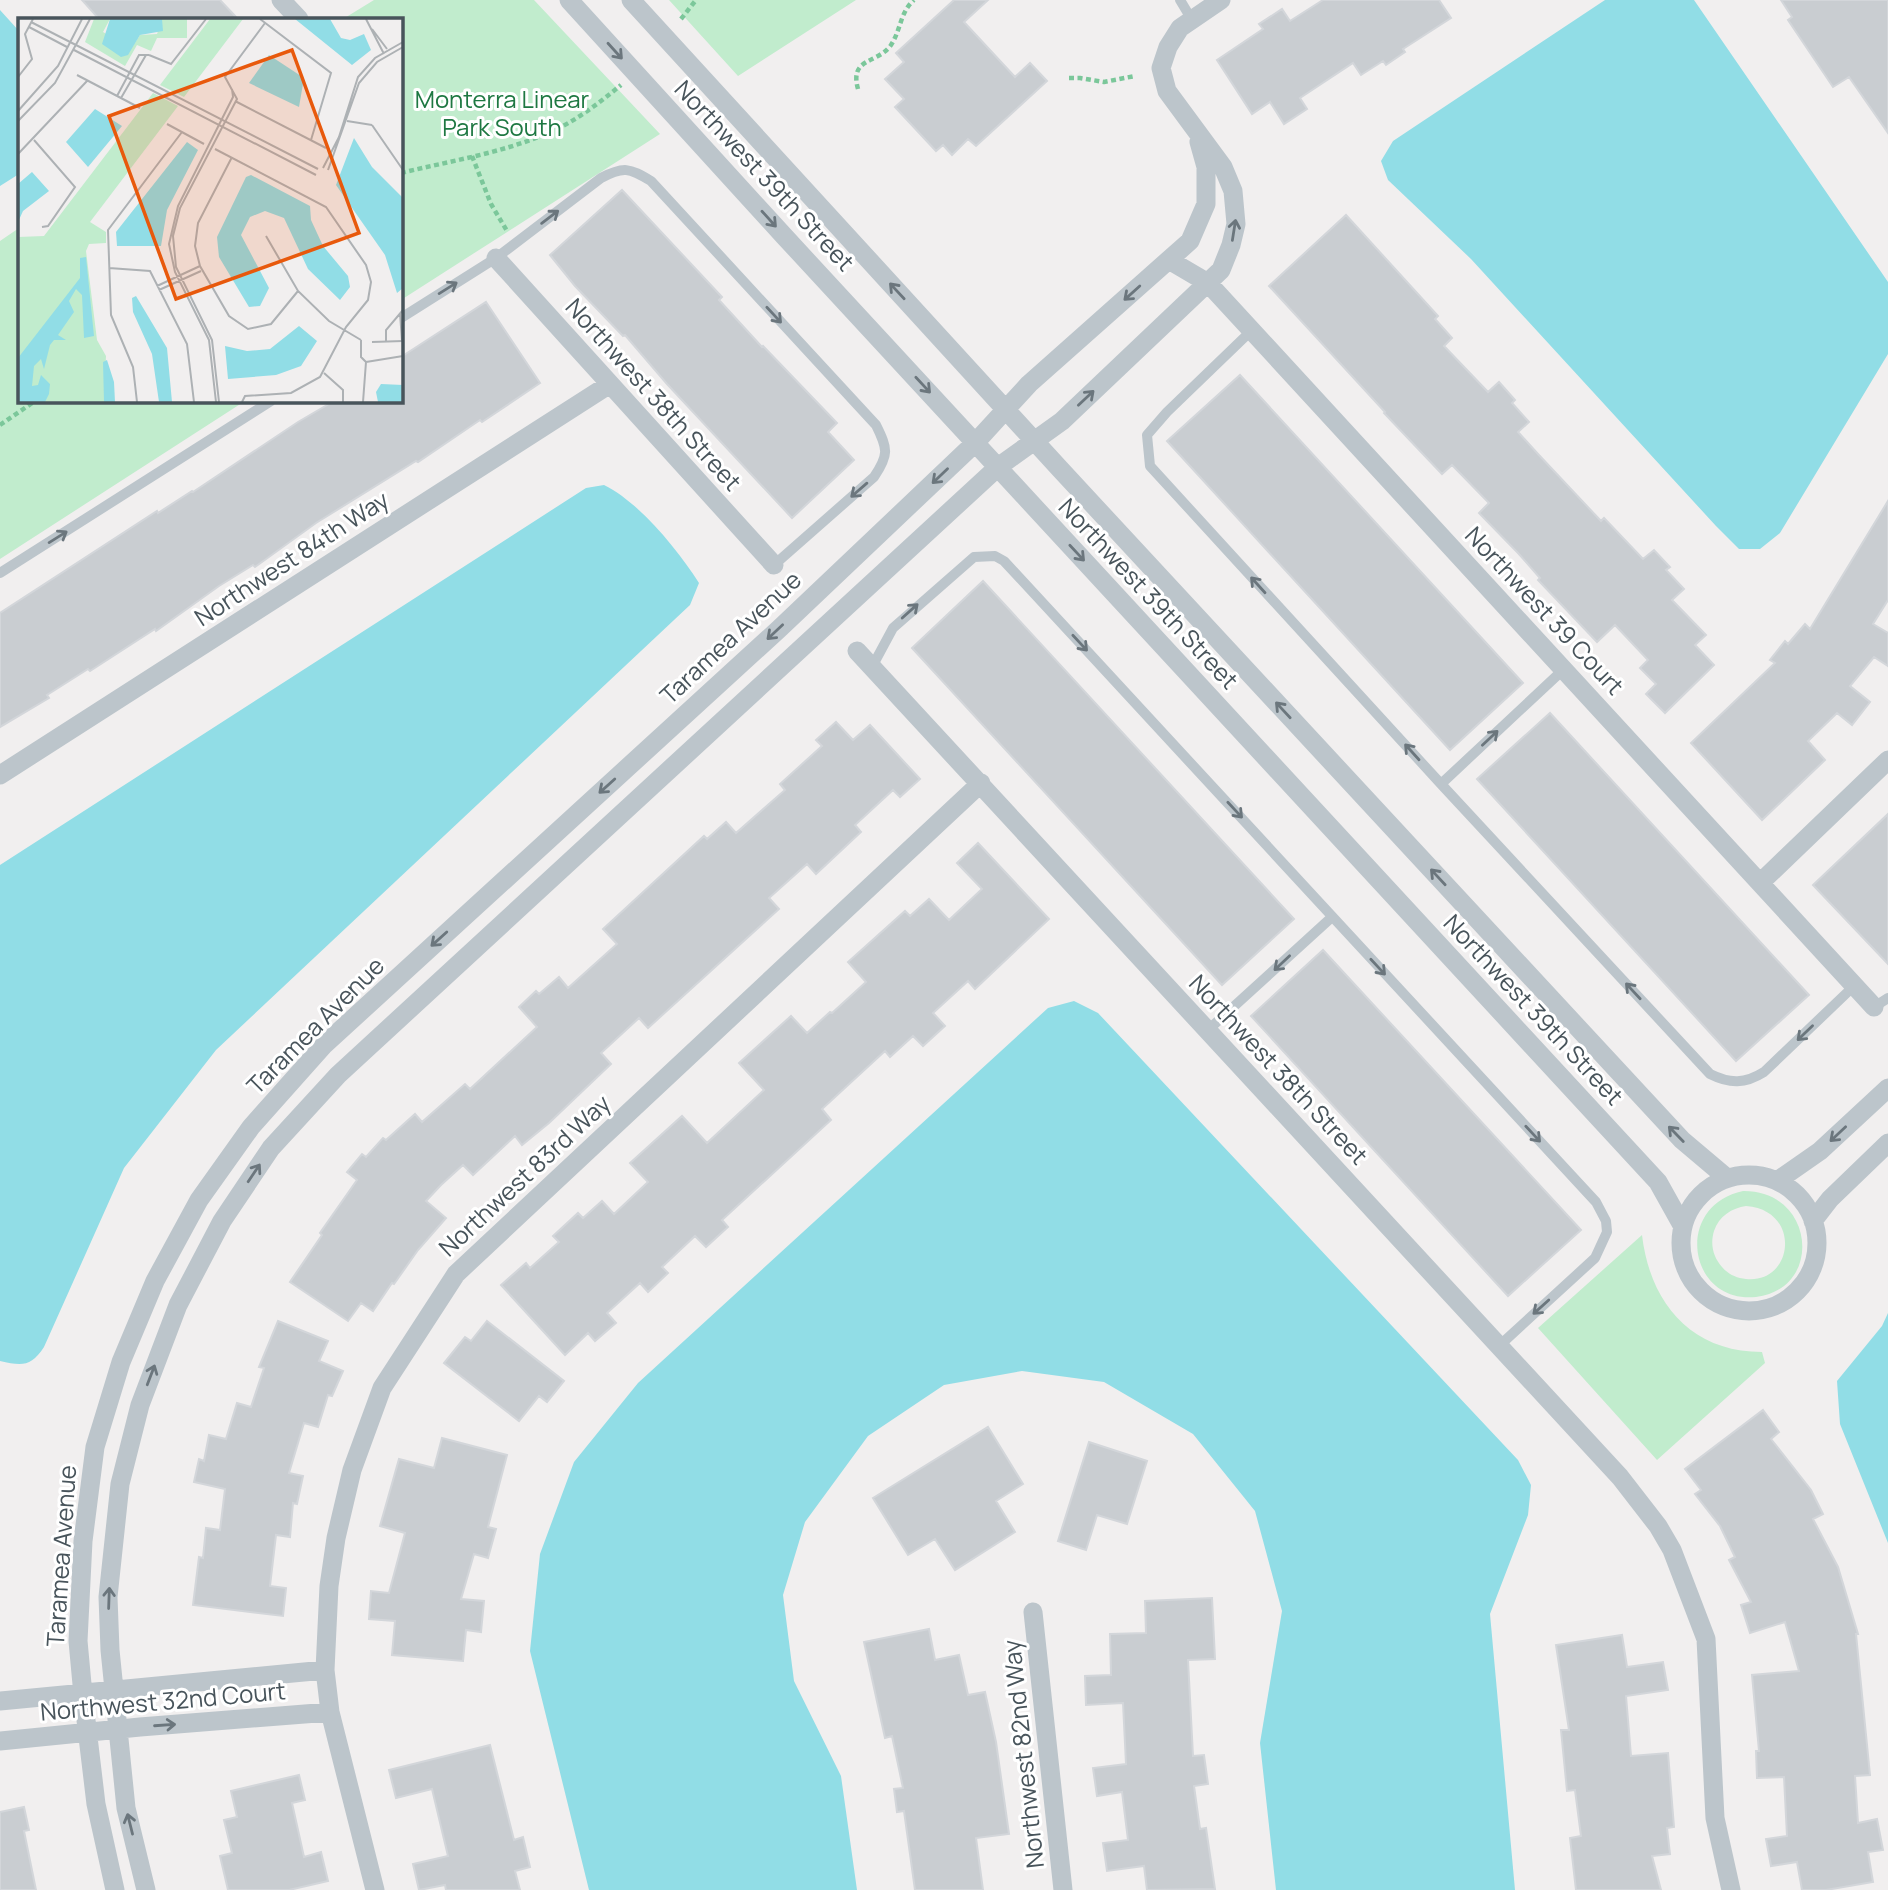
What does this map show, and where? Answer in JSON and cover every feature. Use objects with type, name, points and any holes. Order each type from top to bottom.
[{"type":"street","points":[[281,0],[298,18]]},
{"type":"street","name":"Northwest 39th Street","points":[[569,0],[1658,1182],[1682,1225]]},
{"type":"street","name":"Northwest 39th Street","points":[[631,0],[1005,410],[1682,1140],[1727,1178]]},
{"type":"street","points":[[1197,133],[1167,91],[1161,68],[1168,47],[1180,28],[1221,0]]},
{"type":"street","name":"Taramea Avenue","points":[[115,1890],[96,1804],[78,1642],[83,1541],[95,1447],[121,1362],[155,1281],[199,1200],[251,1126],[324,1045],[779,629],[975,443],[1029,384],[1190,241],[1206,204],[1206,167],[1197,133]]},
{"type":"street","name":"Taramea Avenue","points":[[146,1890],[126,1808],[108,1597],[120,1484],[140,1405],[185,1293],[222,1221],[271,1148],[338,1075],[998,467],[1062,421],[1221,270],[1236,224],[1235,205],[1229,179],[1197,133]]},
{"type":"street","name":"Northwest 38th Street","points":[[496,258],[774,565]]},
{"type":"street","name":"Northwest 39 Court","points":[[1169,260],[1208,283],[1854,986],[1881,1003]]},
{"type":"street","name":"Northwest 84th Way","points":[[0,775],[610,384]]},
{"type":"street","name":"Northwest 38th Street","points":[[857,651],[1620,1477],[1658,1526],[1672,1550],[1706,1639],[1715,1818],[1731,1890]]},
{"type":"street","points":[[1760,883],[1888,760]]},
{"type":"street","name":"Northwest 83rd Way","points":[[375,1890],[330,1712],[325,1670],[330,1574],[335,1538],[352,1470],[382,1388],[456,1274],[981,783]]},
{"type":"street","points":[[1777,1181],[1820,1151],[1888,1088]]},
{"type":"street","points":[[1813,1221],[1829,1199],[1888,1143]]},
{"type":"street","points":[[1744,1175],[1777,1181],[1792,1191],[1805,1205],[1813,1221],[1817,1243],[1813,1266],[1802,1286],[1784,1302],[1763,1310],[1751,1311],[1740,1311],[1717,1304],[1699,1290],[1686,1271],[1680,1248],[1682,1225],[1692,1205],[1707,1189],[1727,1178],[1744,1175]]},
{"type":"street","name":"Northwest 82nd Way","points":[[1033,1612],[1063,1890]]},
{"type":"street","name":"Northwest 32nd Court","points":[[0,1701],[325,1670]]},
{"type":"street","name":"Northwest 32nd Court","points":[[0,1741],[330,1712]]},
{"type":"lane","points":[[1180,0],[1192,20]]},
{"type":"lane","points":[[402,317],[496,258],[601,178],[615,171],[629,169],[651,181],[876,425],[884,442],[885,461],[874,477],[774,565]]},
{"type":"lane","points":[[1251,331],[1167,412],[1147,435],[1150,466],[1441,785],[1710,1074],[1737,1083],[1764,1072],[1854,986]]},
{"type":"lane","points":[[0,573],[269,402]]},
{"type":"lane","points":[[872,667],[893,628],[974,557],[995,556],[1004,561],[1597,1202],[1606,1221],[1607,1232],[1595,1258],[1499,1346]]},
{"type":"lane","points":[[1441,785],[1564,669]]},
{"type":"lane","points":[[1209,1030],[1332,917]]},
{"type":"path","points":[[681,19],[695,0]]},
{"type":"path","points":[[858,89],[855,79],[857,71],[865,61],[877,57],[892,44],[906,3],[914,0]]},
{"type":"path","points":[[1069,78],[1104,82],[1135,76]]},
{"type":"path","points":[[402,173],[514,146],[550,132],[578,118],[621,85]]},
{"type":"path","points":[[472,156],[500,223]]},
{"type":"path","points":[[0,425],[34,402]]},
{"type":"green space","name":"Monterra Linear Park South","points":[[374,0],[534,0],[660,134],[402,299],[402,18],[345,18]]},
{"type":"green space","points":[[669,0],[856,0],[738,76]]},
{"type":"green space","points":[[18,229],[18,402],[243,402],[0,559],[0,241]]},
{"type":"green space","points":[[1743,1191],[1767,1195],[1785,1206],[1797,1222],[1802,1241],[1801,1260],[1793,1277],[1778,1290],[1756,1297],[1733,1295],[1715,1286],[1704,1270],[1698,1252],[1698,1233],[1706,1215],[1721,1200]],"holes":[[[1746,1206],[1764,1210],[1776,1220],[1783,1232],[1785,1246],[1782,1259],[1774,1270],[1762,1277],[1739,1278],[1727,1272],[1714,1255],[1714,1231],[1719,1221],[1731,1211]]]},
{"type":"green space","points":[[1642,1235],[1654,1282],[1678,1319],[1695,1333],[1714,1343],[1737,1350],[1762,1352],[1765,1363],[1657,1460],[1538,1328]]},
{"type":"water","points":[[1605,0],[1694,0],[1888,282],[1888,354],[1780,533],[1760,549],[1739,549],[1716,526],[1471,259],[1388,180],[1381,161],[1393,141]]},
{"type":"water","points":[[0,10],[18,30],[18,175],[0,186]]},
{"type":"water","points":[[604,485],[644,515],[690,570],[699,583],[690,605],[216,1050],[124,1168],[44,1347],[30,1362],[14,1364],[0,1361],[0,865],[586,488]]},
{"type":"water","points":[[1074,1001],[1098,1013],[1518,1460],[1531,1485],[1528,1515],[1490,1614],[1515,1890],[1276,1890],[1260,1743],[1282,1611],[1255,1511],[1193,1434],[1104,1382],[1022,1371],[944,1385],[868,1436],[805,1522],[783,1595],[794,1681],[841,1776],[857,1890],[589,1890],[530,1651],[540,1554],[574,1462],[638,1383],[1048,1008]]},
{"type":"water","points":[[1888,1313],[1888,1543],[1840,1424],[1837,1381],[1882,1326]]},
{"type":"building","points":[[82,0],[220,0],[237,18],[98,18]]},
{"type":"building","points":[[954,0],[988,0],[964,22],[1015,77],[1030,63],[1047,81],[976,146],[968,139],[952,155],[943,145],[936,151],[895,107],[904,99],[885,79],[904,62],[896,53]]},
{"type":"building","points":[[1323,0],[1439,0],[1451,18],[1403,49],[1405,52],[1386,65],[1383,61],[1361,75],[1353,63],[1300,98],[1307,109],[1284,124],[1270,102],[1252,114],[1217,60],[1263,29],[1259,24],[1282,9],[1290,21]]},
{"type":"building","points":[[1781,0],[1888,0],[1888,133],[1849,77],[1833,87],[1788,20],[1792,17]]},
{"type":"building","points":[[622,190],[722,297],[719,300],[762,347],[837,423],[828,432],[854,460],[792,518],[625,335],[623,336],[575,286],[550,255]]},
{"type":"building","points":[[1346,215],[1438,316],[1435,319],[1452,338],[1444,346],[1488,392],[1499,382],[1515,400],[1512,403],[1529,422],[1518,432],[1538,454],[1601,521],[1604,518],[1643,559],[1654,550],[1670,567],[1666,570],[1684,589],[1672,600],[1706,635],[1695,645],[1714,665],[1665,713],[1646,694],[1656,684],[1640,668],[1648,660],[1615,625],[1597,642],[1479,513],[1489,503],[1452,465],[1442,474],[1269,286]]},
{"type":"building","points":[[486,302],[540,383],[418,462],[316,523],[255,567],[253,565],[219,586],[156,631],[155,629],[90,671],[88,669],[47,695],[49,698],[0,727],[0,613],[332,402],[402,402],[402,356]]},
{"type":"building","points":[[1240,375],[1523,683],[1450,750],[1167,441]]},
{"type":"building","points":[[1888,501],[1888,600],[1873,624],[1888,633],[1888,666],[1874,657],[1850,686],[1870,702],[1852,725],[1837,713],[1808,741],[1825,760],[1762,820],[1691,743],[1775,663],[1770,660],[1785,641],[1788,644],[1805,624],[1810,629]]},
{"type":"building","points":[[983,581],[1294,919],[1222,985],[912,648]]},
{"type":"building","points":[[1550,713],[1809,995],[1736,1061],[1477,779]]},
{"type":"building","points":[[836,722],[853,740],[870,725],[920,779],[900,797],[893,790],[855,825],[861,832],[816,874],[807,864],[769,898],[779,909],[648,1028],[639,1018],[601,1053],[611,1064],[549,1123],[522,1145],[515,1136],[473,1175],[463,1165],[441,1185],[426,1201],[446,1218],[418,1250],[394,1284],[392,1283],[373,1311],[361,1303],[348,1321],[290,1282],[357,1180],[347,1172],[362,1154],[366,1157],[383,1138],[386,1140],[415,1114],[422,1122],[465,1084],[470,1089],[537,1027],[519,1007],[536,991],[539,994],[559,977],[568,988],[617,944],[603,929],[704,836],[707,839],[726,822],[736,833],[785,790],[780,784],[822,746],[816,740]]},
{"type":"building","points":[[1888,814],[1888,964],[1813,885]]},
{"type":"building","points":[[978,843],[1049,919],[975,989],[968,981],[933,1013],[945,1026],[923,1046],[913,1036],[890,1057],[885,1051],[822,1109],[831,1120],[722,1220],[728,1227],[706,1247],[695,1236],[662,1267],[668,1273],[648,1292],[640,1283],[607,1313],[616,1323],[595,1341],[588,1333],[565,1355],[501,1285],[526,1263],[530,1268],[559,1242],[553,1236],[578,1213],[583,1218],[602,1201],[614,1214],[648,1182],[630,1163],[682,1116],[707,1143],[764,1090],[739,1063],[791,1016],[807,1033],[866,982],[848,962],[905,911],[910,916],[929,899],[949,920],[982,889],[957,863]]},
{"type":"building","points":[[1323,950],[1581,1230],[1508,1296],[1251,1016]]},
{"type":"building","points":[[278,1321],[328,1341],[319,1361],[343,1371],[332,1396],[328,1395],[318,1427],[304,1423],[289,1473],[303,1476],[297,1504],[293,1503],[290,1537],[276,1535],[270,1586],[286,1588],[283,1616],[193,1605],[206,1528],[220,1530],[225,1489],[194,1482],[199,1459],[204,1461],[209,1435],[226,1439],[237,1403],[251,1407],[264,1368],[259,1367]]},
{"type":"building","points":[[487,1321],[564,1381],[547,1402],[539,1396],[519,1421],[444,1363],[465,1337],[471,1341]]},
{"type":"building","points":[[1763,1410],[1779,1432],[1771,1439],[1811,1490],[1823,1514],[1813,1519],[1838,1567],[1858,1634],[1870,1775],[1855,1776],[1858,1823],[1877,1819],[1883,1850],[1868,1852],[1873,1882],[1826,1890],[1802,1890],[1797,1862],[1771,1866],[1766,1839],[1787,1836],[1784,1777],[1757,1778],[1756,1751],[1759,1751],[1752,1675],[1799,1671],[1785,1622],[1750,1633],[1741,1605],[1751,1602],[1729,1560],[1735,1557],[1720,1526],[1695,1494],[1701,1490],[1685,1469]]},
{"type":"building","points":[[988,1427],[1023,1484],[996,1501],[1015,1532],[955,1570],[935,1539],[908,1555],[873,1498]]},
{"type":"building","points":[[442,1438],[507,1455],[488,1527],[496,1529],[488,1558],[474,1554],[461,1599],[484,1601],[481,1632],[466,1630],[463,1661],[392,1655],[395,1621],[369,1619],[371,1591],[389,1593],[405,1533],[380,1526],[399,1459],[434,1468]]},
{"type":"building","points":[[1089,1442],[1147,1461],[1127,1524],[1097,1515],[1086,1550],[1058,1541]]},
{"type":"building","points":[[1212,1598],[1215,1659],[1188,1660],[1193,1756],[1204,1755],[1208,1784],[1194,1786],[1200,1829],[1206,1828],[1215,1889],[1147,1890],[1144,1866],[1107,1871],[1103,1843],[1128,1840],[1122,1792],[1097,1796],[1093,1768],[1126,1764],[1123,1703],[1086,1705],[1085,1676],[1111,1675],[1110,1634],[1146,1633],[1145,1601]]},
{"type":"building","points":[[929,1629],[935,1660],[959,1655],[968,1695],[985,1692],[996,1742],[1009,1834],[976,1838],[983,1890],[915,1890],[904,1811],[897,1812],[894,1789],[903,1788],[892,1736],[885,1738],[864,1642]]},
{"type":"building","points":[[1622,1635],[1627,1667],[1663,1662],[1668,1690],[1626,1696],[1631,1756],[1668,1753],[1674,1827],[1667,1828],[1670,1854],[1652,1856],[1661,1890],[1576,1890],[1570,1838],[1581,1836],[1575,1790],[1567,1791],[1561,1730],[1569,1730],[1556,1645]]},
{"type":"building","points":[[490,1745],[514,1840],[523,1837],[530,1867],[515,1871],[520,1890],[446,1890],[445,1885],[419,1890],[413,1864],[448,1856],[432,1789],[396,1798],[389,1770]]},
{"type":"building","points":[[299,1775],[305,1800],[292,1803],[304,1857],[321,1852],[328,1881],[289,1890],[228,1890],[220,1856],[232,1853],[224,1820],[237,1817],[231,1791]]},
{"type":"building","points":[[24,1807],[29,1830],[24,1831],[36,1890],[0,1890],[0,1812]]}]
